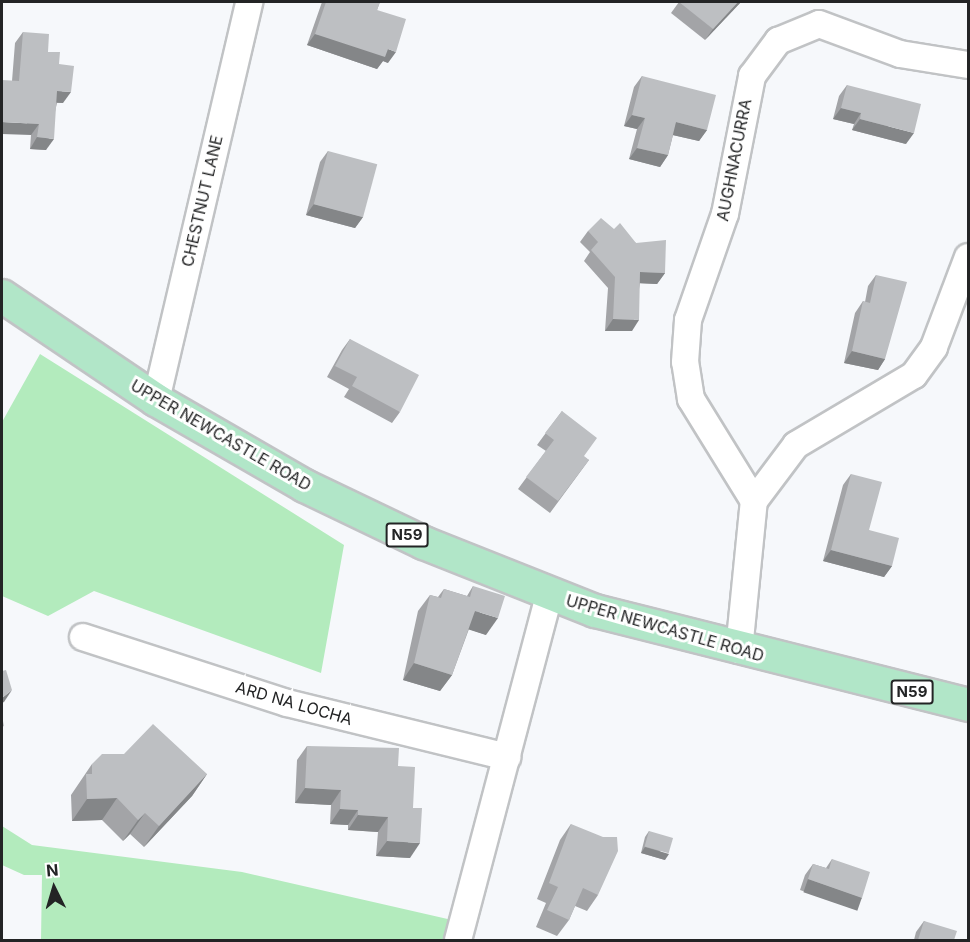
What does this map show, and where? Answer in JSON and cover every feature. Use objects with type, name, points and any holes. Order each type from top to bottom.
[{"type":"main road","name":"UPPER NEWCASTLE ROAD","points":[[2,296],[156,400],[305,486],[424,543],[549,595],[739,650],[969,705]]},
{"type":"street","name":"CHESTNUT LANE","points":[[156,400],[249,2]]},
{"type":"street","name":"AUGHNACURRA","points":[[754,501],[691,399],[685,362],[688,320],[725,214],[752,76],[778,41],[819,24],[900,54],[969,65]]},
{"type":"street","points":[[739,650],[754,501],[796,444],[914,375],[934,347],[969,257]]},
{"type":"street","points":[[458,940],[549,595]]},
{"type":"street","name":"ARD NA LOCHA","points":[[83,637],[287,704],[507,758]]},
{"type":"green space","points":[[40,354],[344,545],[321,673],[94,591],[48,616],[2,596],[2,422]]},
{"type":"green space","points":[[2,826],[32,845],[242,872],[452,920],[444,940],[41,940],[42,875],[24,875],[2,865]]},
{"type":"building","points":[[326,2],[380,2],[377,10],[406,19],[396,52],[388,49],[385,57],[315,34]]},
{"type":"building","points":[[679,2],[738,2],[713,29]]},
{"type":"building","points":[[23,32],[49,34],[48,52],[60,52],[59,64],[74,66],[71,92],[57,91],[54,139],[37,137],[39,124],[2,122],[2,80],[19,81]]},
{"type":"building","points":[[642,76],[716,95],[707,130],[676,122],[668,155],[637,148],[645,118],[632,115]]},
{"type":"building","points":[[847,85],[921,104],[914,133],[860,119],[861,113],[841,108]]},
{"type":"building","points":[[328,151],[377,164],[363,217],[314,204]]},
{"type":"building","points":[[601,218],[614,229],[620,223],[636,243],[666,240],[665,273],[640,272],[639,320],[613,319],[615,277],[591,250],[598,242],[588,231]]},
{"type":"building","points":[[876,275],[907,282],[885,359],[852,351],[863,301],[870,303]]},
{"type":"building","points":[[350,339],[419,375],[400,412],[352,386],[357,377],[335,366]]},
{"type":"building","points":[[562,411],[597,438],[584,456],[589,460],[558,501],[526,477],[554,440],[545,433]]},
{"type":"building","points":[[851,474],[882,482],[869,530],[899,538],[892,566],[831,550]]},
{"type":"building","points":[[473,586],[505,596],[498,618],[475,611],[452,675],[414,663],[430,595],[441,598],[444,589],[470,597]]},
{"type":"building","points":[[6,670],[12,690],[2,698],[2,671]]},
{"type":"building","points":[[153,724],[207,774],[159,826],[145,813],[138,820],[117,798],[87,799],[86,774],[92,774],[92,764],[102,754],[124,754]]},
{"type":"building","points":[[307,746],[399,748],[398,766],[415,767],[413,808],[422,808],[420,843],[387,841],[388,817],[358,815],[358,810],[340,809],[341,790],[305,788]]},
{"type":"building","points":[[571,824],[603,837],[617,837],[618,851],[598,895],[583,888],[569,920],[547,910],[558,887],[549,883]]},
{"type":"building","points":[[649,831],[673,838],[669,853],[645,846]]},
{"type":"building","points":[[832,859],[870,872],[862,898],[808,879],[813,864],[829,869]]},
{"type":"building","points":[[924,921],[957,931],[954,940],[918,940]]}]
